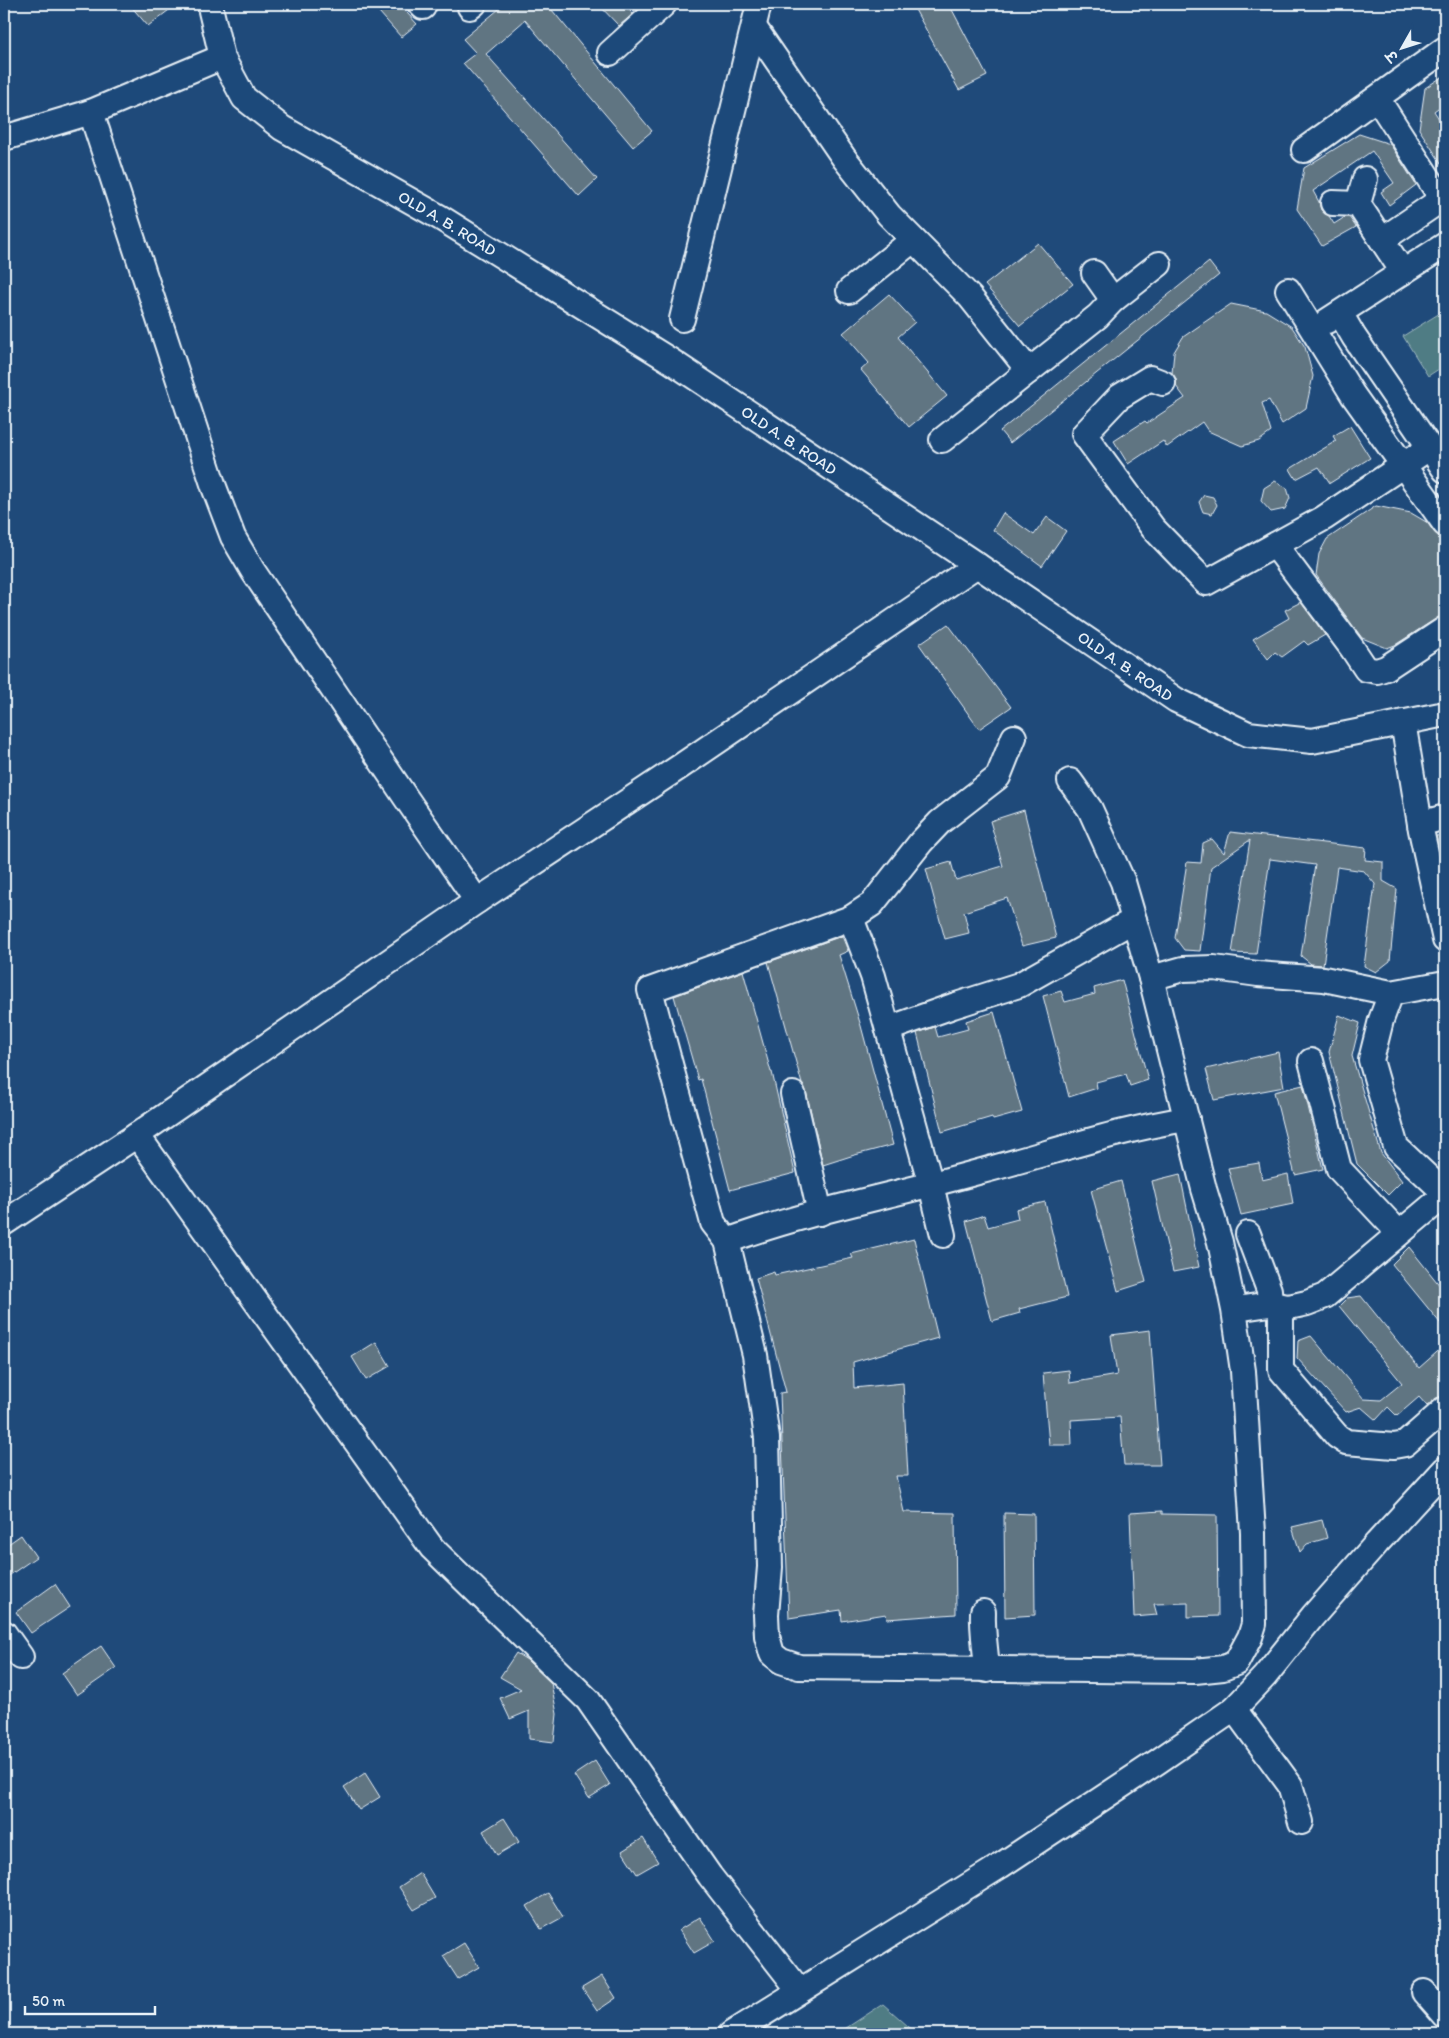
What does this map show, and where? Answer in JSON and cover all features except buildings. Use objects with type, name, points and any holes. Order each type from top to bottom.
[{"type":"street","name":"OLD A. B. ROAD","points":[[211,4],[222,57],[244,98],[282,128],[441,218],[663,356],[1176,700],[1248,734],[1312,741],[1445,714]]},
{"type":"street","points":[[610,54],[664,4]]},
{"type":"street","points":[[682,319],[759,4]]},
{"type":"street","points":[[754,27],[844,158],[889,215],[970,297],[1029,371]]},
{"type":"street","points":[[1304,150],[1445,49]]},
{"type":"street","points":[[4,138],[91,112],[222,57]]},
{"type":"street","points":[[1377,98],[1444,198],[1382,240]]},
{"type":"street","points":[[91,112],[214,487],[233,537],[253,571],[477,901]]},
{"type":"street","points":[[1365,179],[1358,204],[1404,272]]},
{"type":"street","points":[[1333,203],[1358,204]]},
{"type":"street","points":[[850,292],[913,240]]},
{"type":"street","points":[[1313,329],[1445,245]]},
{"type":"street","points":[[942,440],[1098,316],[1113,300],[1159,264]]},
{"type":"street","points":[[1094,273],[1113,300]]},
{"type":"street","points":[[1288,290],[1353,395],[1445,524]]},
{"type":"street","points":[[1340,313],[1354,337],[1445,470]]},
{"type":"street","points":[[1163,383],[1150,378],[1119,397],[1084,434],[1153,528],[1206,583],[1324,518],[1429,448]]},
{"type":"street","points":[[1275,546],[1366,669],[1377,671],[1386,668],[1445,629]]},
{"type":"street","points":[[4,1224],[137,1135],[477,901],[681,766],[977,565]]},
{"type":"street","points":[[1403,722],[1420,824],[1445,940]]},
{"type":"street","points":[[1014,737],[998,777],[940,822],[921,842],[872,904],[851,918],[650,990],[713,1223],[727,1241],[755,1355],[767,1438],[770,1566],[766,1615],[767,1636],[772,1654],[781,1661],[799,1667],[1195,1671],[1223,1668],[1236,1663],[1250,1637],[1254,1624],[1253,1532],[1243,1371],[1234,1310],[1220,1242],[1204,1189],[1151,978],[1122,882],[1090,809],[1070,781]]},
{"type":"street","points":[[1420,824],[1445,817]]},
{"type":"street","points":[[851,918],[873,976],[931,1184],[943,1235]]},
{"type":"street","points":[[888,1029],[1019,985],[1134,920]]},
{"type":"street","points":[[1151,978],[1183,969],[1214,968],[1258,974],[1324,979],[1391,993],[1445,983]]},
{"type":"street","points":[[1243,1308],[1276,1305],[1290,1306],[1307,1303],[1325,1296],[1445,1194],[1396,1147],[1371,1060],[1391,993]]},
{"type":"street","points":[[1311,1061],[1339,1170],[1399,1233]]},
{"type":"street","points":[[793,1094],[820,1213]]},
{"type":"street","points":[[727,1241],[764,1228],[1096,1138],[1153,1124],[1187,1119]]},
{"type":"street","points":[[137,1135],[432,1548],[588,1700],[710,1876],[799,1990]]},
{"type":"street","points":[[1248,1234],[1268,1290],[1276,1305],[1281,1370],[1337,1436],[1346,1442],[1394,1446],[1405,1444],[1445,1409]]},
{"type":"street","points":[[731,2034],[1000,1866],[1234,1709],[1265,1676],[1313,1616],[1377,1543],[1445,1469]]},
{"type":"street","points":[[983,1612],[982,1622],[987,1670]]},
{"type":"street","points":[[4,1634],[21,1657]]},
{"type":"street","points":[[1234,1709],[1290,1785],[1301,1822]]},
{"type":"street","points":[[1424,1992],[1445,2016]]},
{"type":"green space","points":[[1445,310],[1445,365],[1428,376],[1403,336]]},
{"type":"green space","points":[[883,2004],[917,2034],[837,2034]]}]
